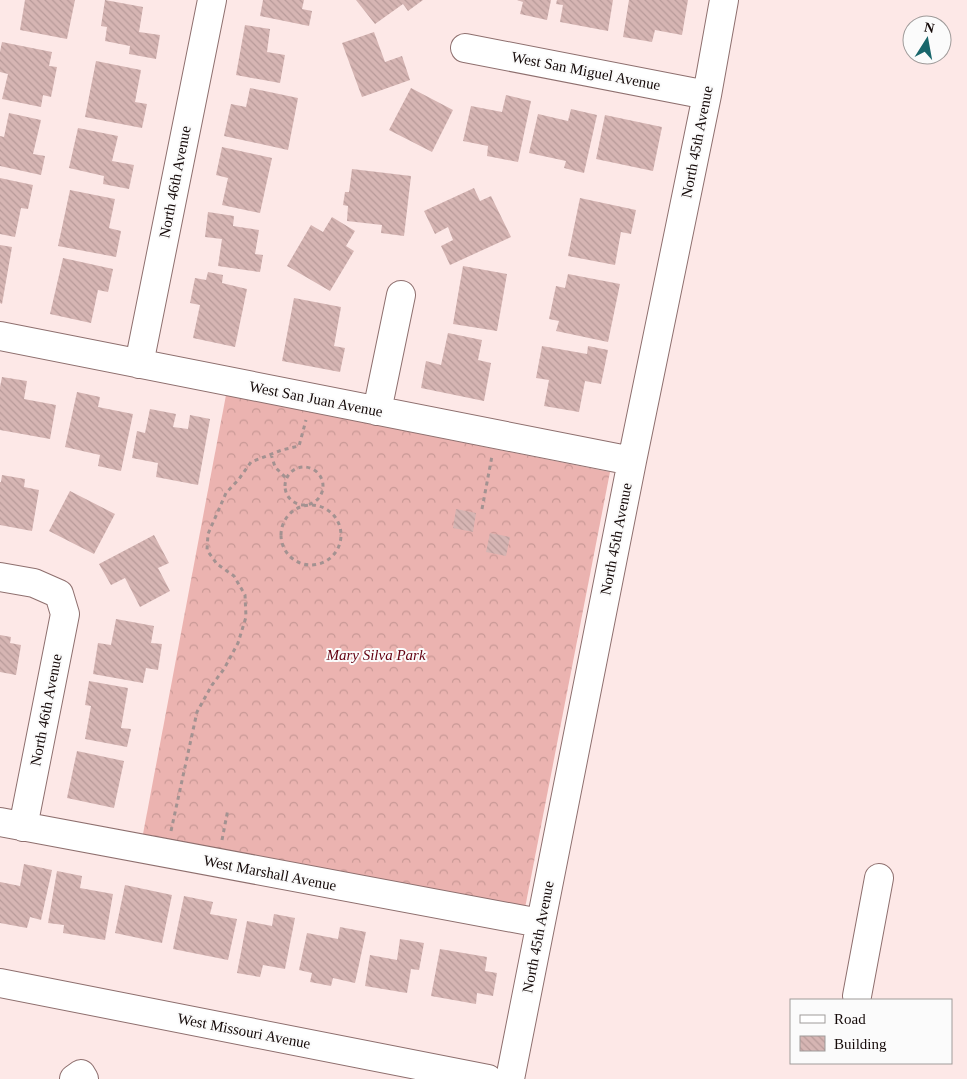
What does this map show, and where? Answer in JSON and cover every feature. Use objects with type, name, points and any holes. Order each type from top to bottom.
[{"type":"street","name":"North 46th Avenue","points":[[139,364],[212,0]]},
{"type":"street","name":"North 45th Avenue","points":[[510,1079],[632,461],[707,95],[724,0]]},
{"type":"street","name":"West San Miguel Avenue","points":[[465,48],[707,95]]},
{"type":"street","points":[[378,411],[401,295]]},
{"type":"street","name":"West San Juan Avenue","points":[[0,336],[632,461]]},
{"type":"street","name":"North 46th Avenue","points":[[0,577],[34,583],[59,594],[65,614],[12,825]]},
{"type":"street","name":"West Marshall Avenue","points":[[12,825],[540,923]]},
{"type":"street","points":[[856,996],[879,878]]},
{"type":"street","name":"West Missouri Avenue","points":[[0,983],[488,1079]]},
{"type":"street","points":[[74,1079],[81,1074],[84,1079]]},
{"type":"path","points":[[168,854],[197,712],[238,643],[246,616],[245,595],[234,576],[217,564],[207,550],[208,534],[226,493],[251,462],[282,450],[299,446],[307,418],[310,398]]},
{"type":"path","points":[[482,510],[496,435]]},
{"type":"path","points":[[271,454],[275,467],[286,478]]},
{"type":"path","points":[[286,478],[286,494],[290,500],[299,505],[306,506],[319,506],[329,510],[339,522],[342,532],[341,543],[328,561],[318,565],[297,562],[283,546],[281,536],[283,525],[288,516],[296,509],[306,506],[316,501],[324,486],[319,474],[309,467],[293,470],[286,478]]},
{"type":"path","points":[[218,863],[228,809]]},
{"type":"green space","name":"Mary Silva Park","points":[[226,395],[610,472],[525,908],[143,834]]},
{"type":"building","points":[[25,0],[75,0],[67,39],[20,30]]},
{"type":"building","points":[[105,0],[143,7],[139,32],[160,35],[156,59],[129,54],[130,46],[105,41],[107,27],[101,26]]},
{"type":"building","points":[[263,0],[304,0],[302,9],[312,11],[309,26],[260,16]]},
{"type":"building","points":[[356,0],[423,0],[408,11],[403,4],[375,24]]},
{"type":"building","points":[[517,0],[551,0],[547,20],[520,14],[523,2]]},
{"type":"building","points":[[557,0],[613,0],[608,31],[560,22],[563,5],[556,4]]},
{"type":"building","points":[[629,0],[688,0],[682,35],[655,30],[652,42],[623,37]]},
{"type":"building","points":[[245,25],[270,29],[267,52],[285,55],[280,83],[236,75]]},
{"type":"building","points":[[374,32],[385,62],[402,56],[410,80],[362,97],[342,43]]},
{"type":"building","points":[[2,42],[52,52],[49,66],[57,67],[51,97],[43,95],[41,107],[2,99],[8,74],[0,72]]},
{"type":"building","points":[[96,61],[141,70],[135,102],[147,104],[142,128],[85,117]]},
{"type":"building","points":[[250,88],[298,98],[288,150],[224,136],[231,104],[246,107]]},
{"type":"building","points":[[411,88],[453,110],[432,152],[389,130]]},
{"type":"building","points":[[506,95],[531,101],[518,162],[487,156],[488,146],[463,141],[471,106],[502,112]]},
{"type":"building","points":[[571,109],[597,115],[584,173],[564,168],[566,161],[529,153],[538,114],[568,121]]},
{"type":"building","points":[[9,113],[41,120],[33,154],[45,156],[41,175],[0,166],[0,136],[4,137]]},
{"type":"building","points":[[605,115],[662,127],[653,171],[596,159]]},
{"type":"building","points":[[78,128],[118,136],[112,161],[134,165],[129,189],[103,184],[104,176],[69,168]]},
{"type":"building","points":[[222,147],[272,158],[260,213],[222,205],[228,178],[216,175]]},
{"type":"building","points":[[352,169],[411,176],[404,236],[381,233],[382,225],[347,221],[348,206],[343,205],[345,192],[349,192]]},
{"type":"building","points":[[0,178],[33,185],[28,209],[21,208],[15,237],[0,234]]},
{"type":"building","points":[[474,188],[480,201],[491,196],[511,237],[450,265],[441,246],[453,240],[448,227],[435,234],[424,211]]},
{"type":"building","points":[[70,190],[115,199],[109,228],[121,231],[116,257],[58,246]]},
{"type":"building","points":[[580,198],[636,210],[631,234],[621,232],[615,265],[568,256]]},
{"type":"building","points":[[208,212],[234,216],[233,226],[259,230],[255,254],[263,255],[260,272],[218,266],[222,239],[205,237]]},
{"type":"building","points":[[332,217],[355,231],[346,246],[354,251],[330,291],[287,266],[311,225],[323,232]]},
{"type":"building","points":[[0,245],[12,247],[2,304],[0,303]]},
{"type":"building","points":[[63,258],[113,269],[108,292],[98,290],[91,323],[50,314]]},
{"type":"building","points":[[463,266],[507,274],[497,331],[453,324]]},
{"type":"building","points":[[208,272],[223,275],[222,283],[247,289],[235,347],[193,338],[200,305],[190,303],[195,278],[206,280]]},
{"type":"building","points":[[568,274],[620,284],[608,342],[556,331],[559,321],[549,319],[556,286],[565,288]]},
{"type":"building","points":[[294,298],[341,307],[334,346],[345,348],[340,372],[282,361]]},
{"type":"building","points":[[448,333],[482,340],[478,360],[491,363],[484,401],[421,388],[426,361],[441,365]]},
{"type":"building","points":[[542,346],[587,354],[588,346],[608,350],[601,384],[585,381],[579,412],[544,406],[549,380],[536,378]]},
{"type":"building","points":[[2,377],[27,381],[24,399],[56,405],[50,439],[0,430],[0,387]]},
{"type":"building","points":[[77,392],[100,397],[98,407],[133,414],[121,471],[98,466],[100,455],[65,447]]},
{"type":"building","points":[[150,409],[176,414],[173,427],[188,429],[190,415],[210,419],[198,485],[156,477],[158,463],[132,458],[137,431],[145,433]]},
{"type":"building","points":[[2,475],[25,479],[24,487],[39,490],[32,531],[0,525],[0,482]]},
{"type":"building","points":[[70,491],[115,514],[94,554],[49,531]]},
{"type":"building","points":[[456,509],[476,513],[473,532],[453,528]]},
{"type":"building","points":[[490,533],[510,537],[506,556],[486,552]]},
{"type":"building","points":[[154,535],[169,563],[158,568],[170,591],[140,607],[125,578],[111,585],[99,564]]},
{"type":"building","points":[[116,619],[154,626],[151,643],[162,644],[158,670],[146,668],[143,683],[93,674],[98,643],[111,645]]},
{"type":"building","points":[[0,635],[11,637],[10,643],[21,645],[16,675],[0,672]]},
{"type":"building","points":[[89,681],[128,688],[121,728],[131,729],[127,747],[85,739],[91,706],[85,705]]},
{"type":"building","points":[[77,751],[124,761],[114,808],[67,798]]},
{"type":"building","points":[[24,864],[52,870],[41,920],[30,917],[27,928],[0,923],[0,882],[20,886]]},
{"type":"building","points":[[57,871],[82,876],[80,888],[113,894],[105,940],[63,933],[64,925],[48,923]]},
{"type":"building","points":[[125,885],[172,895],[162,943],[115,933]]},
{"type":"building","points":[[184,896],[213,902],[210,914],[237,919],[228,960],[173,949]]},
{"type":"building","points":[[274,914],[295,918],[285,969],[263,965],[260,977],[237,973],[247,921],[272,926]]},
{"type":"building","points":[[340,927],[366,932],[355,983],[333,978],[331,986],[310,982],[312,973],[299,970],[307,933],[338,939]]},
{"type":"building","points":[[400,939],[424,943],[419,970],[411,969],[407,993],[365,986],[370,955],[397,960]]},
{"type":"building","points":[[440,949],[487,957],[485,971],[497,973],[493,996],[477,993],[476,1004],[431,996]]}]
